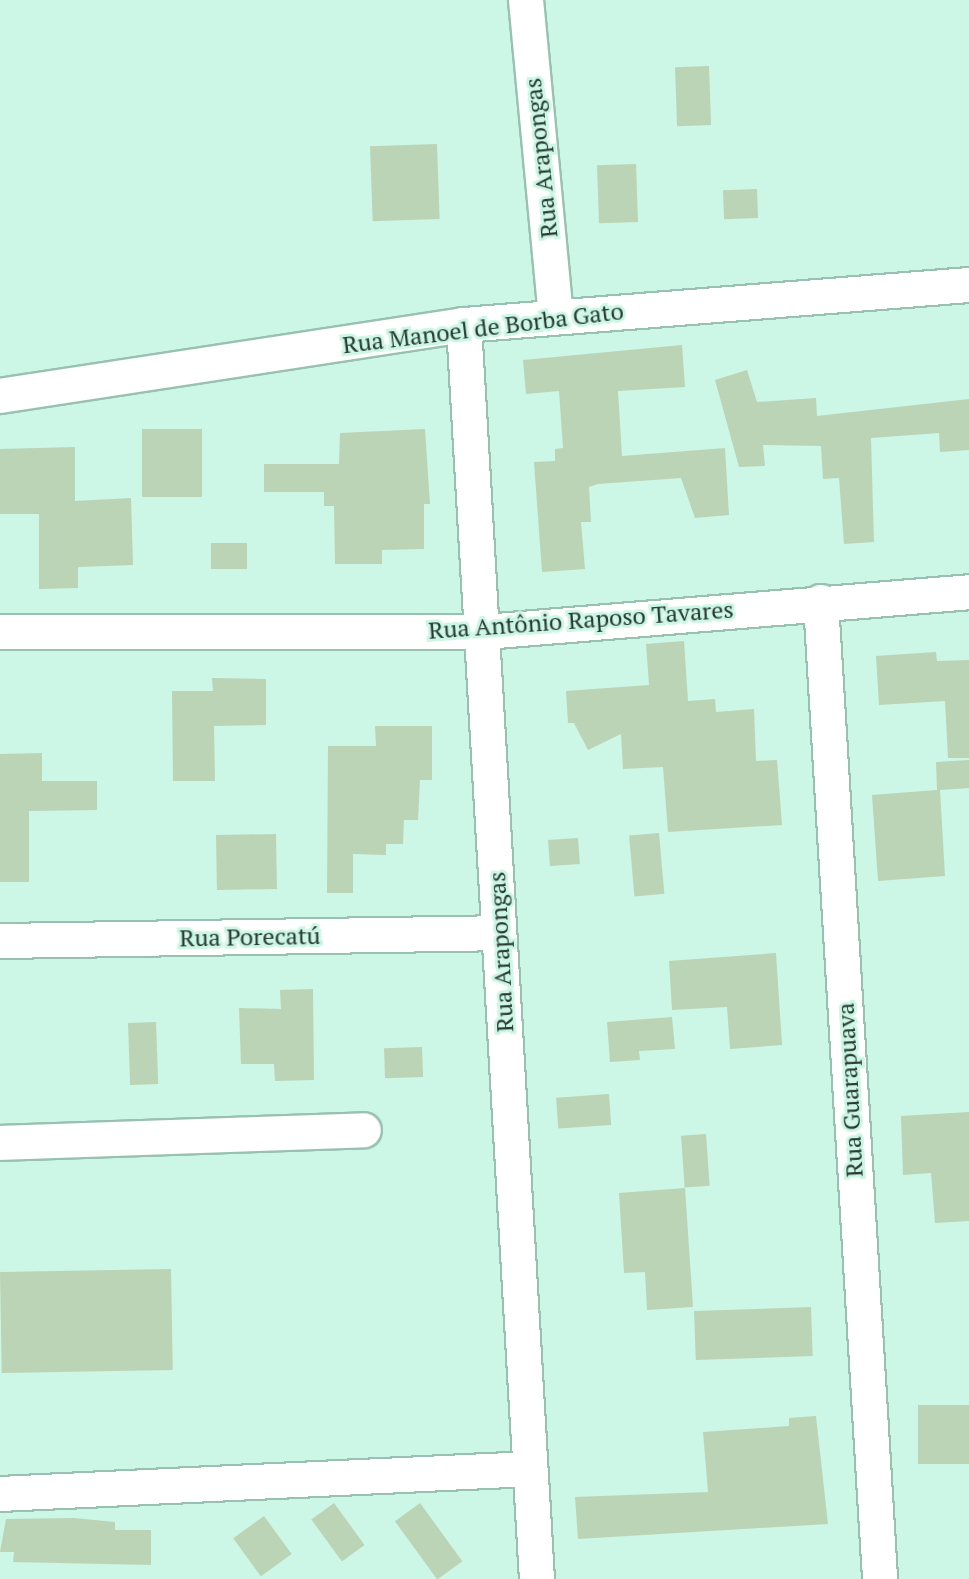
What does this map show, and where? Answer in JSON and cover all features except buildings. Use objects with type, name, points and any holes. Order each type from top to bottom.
[{"type":"street","name":"Rua Arapongas","points":[[526,0],[556,316]]},
{"type":"street","name":"Rua Manoel de Borba Gato","points":[[0,396],[464,325],[969,285]]},
{"type":"street","name":"Rua Arapongas","points":[[464,325],[485,632],[499,933],[537,1579]]},
{"type":"street","name":"Rua Antônio Raposo Tavares","points":[[0,632],[485,632],[969,592]]},
{"type":"street","name":"Rua Guarapuava","points":[[821,602],[880,1579]]},
{"type":"street","name":"Rua Porecatú","points":[[0,941],[499,933]]},
{"type":"street","points":[[0,1143],[364,1130]]},
{"type":"street","points":[[0,1494],[530,1469]]}]
